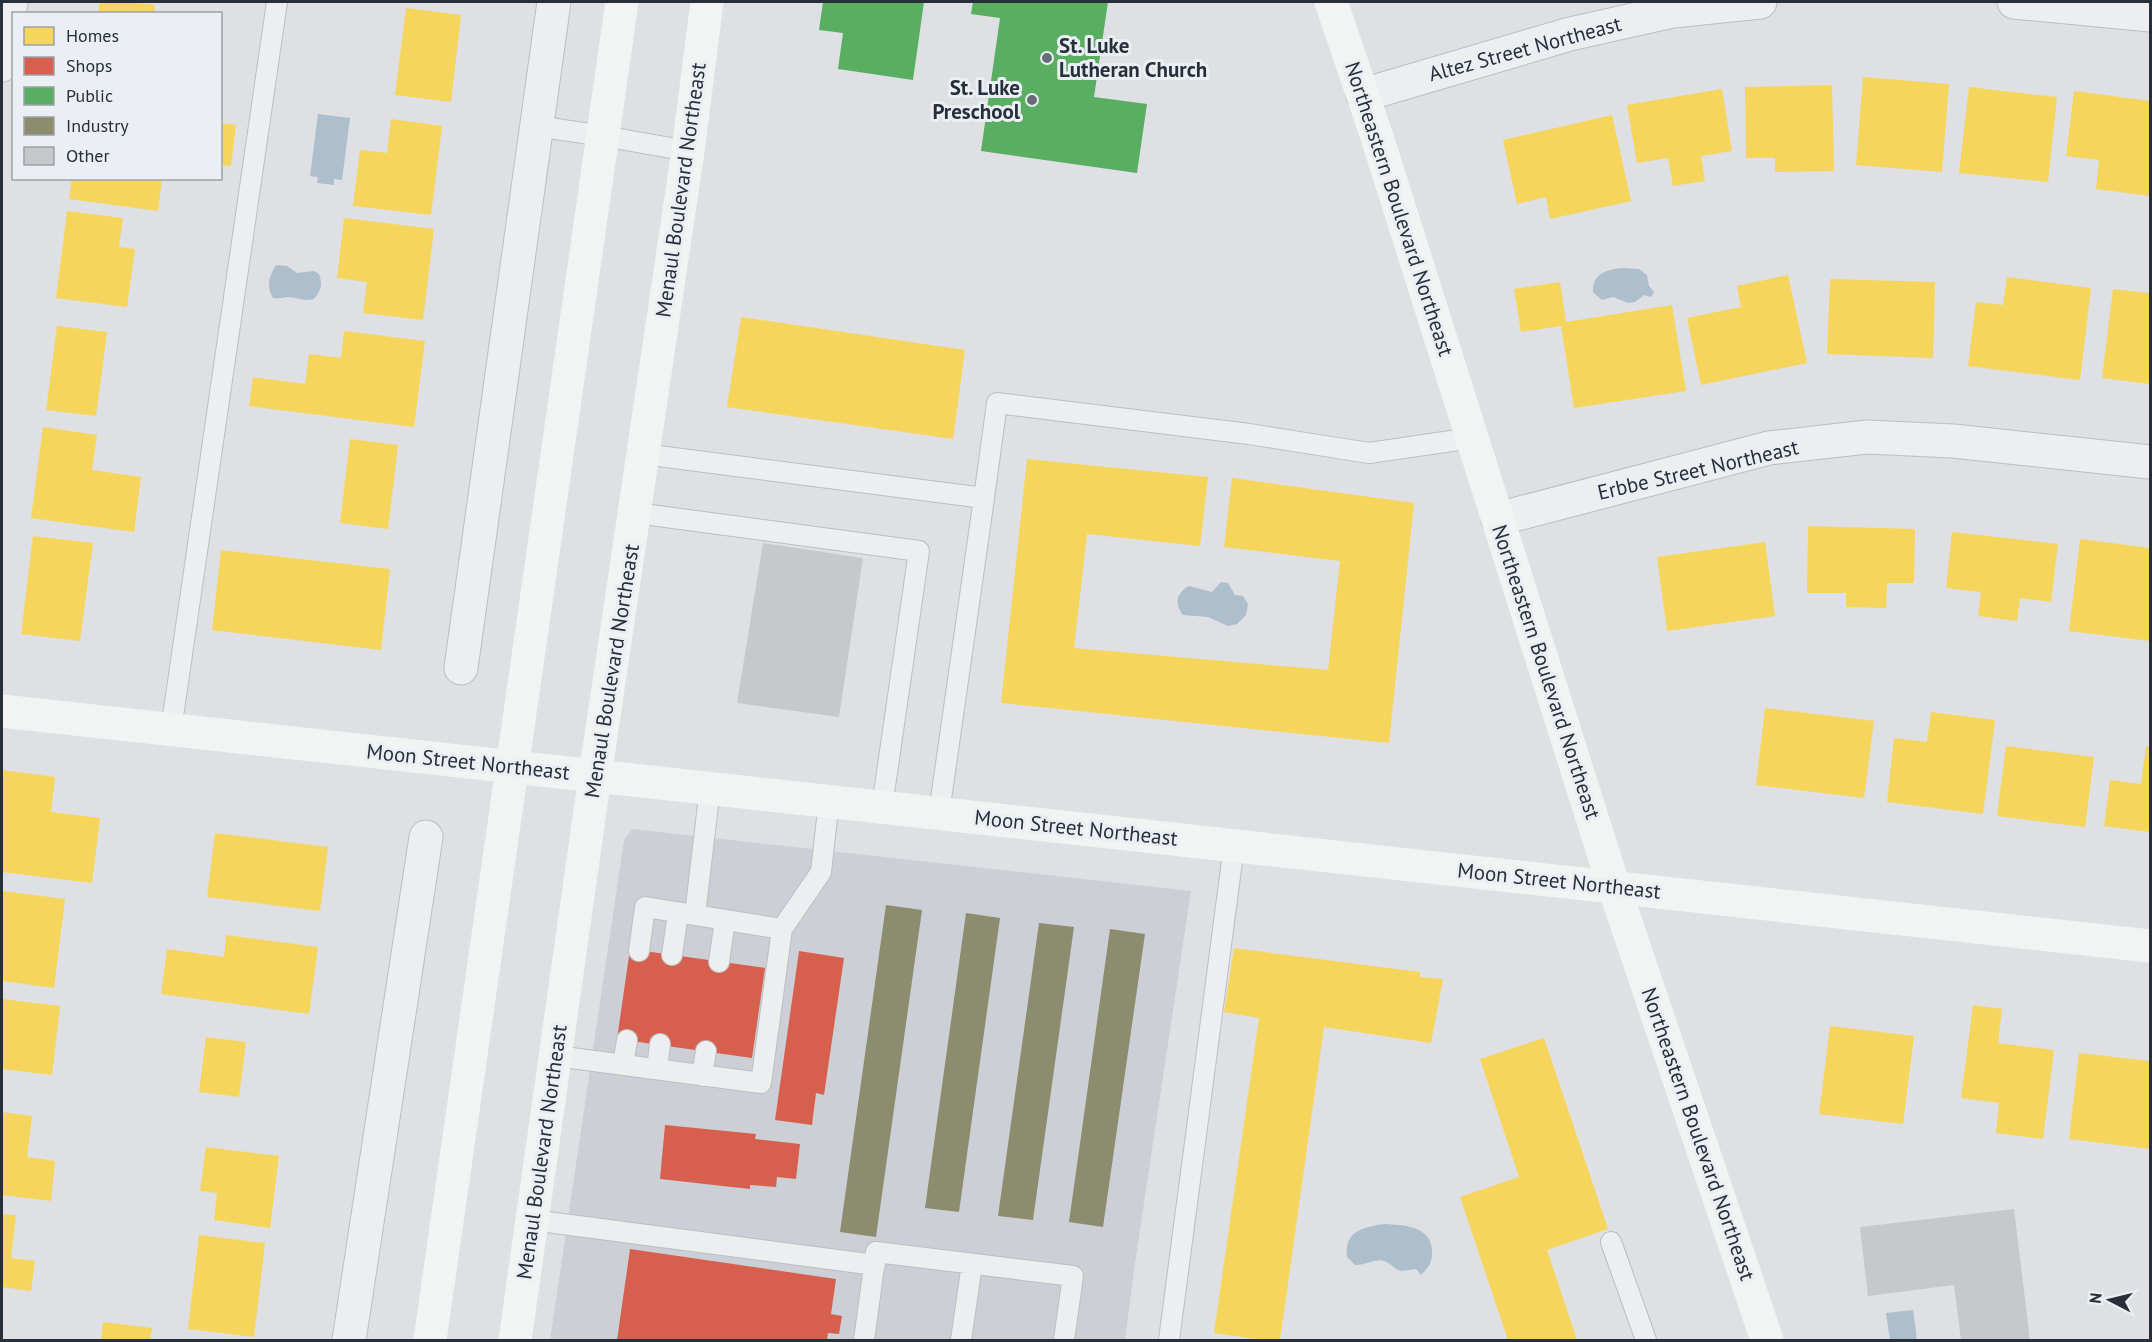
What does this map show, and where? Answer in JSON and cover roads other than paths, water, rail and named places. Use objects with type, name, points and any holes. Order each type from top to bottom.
[{"type":"street","points":[[2,65],[10,2]]},
{"type":"street","points":[[461,668],[554,2]]},
{"type":"street","points":[[430,1341],[622,2]]},
{"type":"street","name":"Menaul Boulevard Northeast","points":[[515,1341],[595,776],[688,152],[707,2]]},
{"type":"street","name":"Northeastern Boulevard Northeast","points":[[1331,2],[1363,95],[1614,887],[1767,1341]]},
{"type":"street","name":"Altez Street Northeast","points":[[1363,95],[1570,34],[1673,11],[1760,2]]},
{"type":"street","points":[[2014,2],[2151,15]]},
{"type":"street","name":"Erbbe Street Northeast","points":[[1498,519],[1769,448],[1867,436],[1953,441],[2151,462]]},
{"type":"street","name":"Moon Street Northeast","points":[[2,711],[2151,946]]},
{"type":"street","points":[[349,1341],[426,837]]},
{"type":"lane","points":[[171,730],[277,2]]},
{"type":"lane","points":[[536,126],[688,152]]},
{"type":"lane","points":[[939,813],[997,403],[1249,434],[1369,453],[1472,438]]},
{"type":"lane","points":[[643,454],[984,498]]},
{"type":"lane","points":[[636,513],[919,551],[882,807]]},
{"type":"lane","points":[[672,955],[686,914],[710,788]]},
{"type":"lane","points":[[556,1056],[761,1083],[782,929],[821,872],[829,801]]},
{"type":"lane","points":[[1169,1341],[1234,846]]},
{"type":"lane","points":[[639,951],[645,907],[782,929]]},
{"type":"lane","points":[[719,962],[725,920]]},
{"type":"lane","points":[[623,1064],[627,1040]]},
{"type":"lane","points":[[657,1069],[660,1044]]},
{"type":"lane","points":[[702,1076],[706,1051]]},
{"type":"lane","points":[[532,1220],[875,1265]]},
{"type":"lane","points":[[1611,1242],[1646,1341]]},
{"type":"lane","points":[[864,1341],[876,1252],[1073,1276],[1064,1341]]},
{"type":"lane","points":[[961,1341],[972,1264]]},
{"type":"water","points":[[318,114],[350,118],[342,180],[334,179],[334,185],[317,183],[318,177],[310,176]]},
{"type":"water","points":[[276,265],[287,266],[297,273],[314,271],[319,274],[321,287],[314,299],[273,298],[269,282]]},
{"type":"water","points":[[1639,269],[1647,275],[1649,286],[1654,292],[1651,297],[1644,295],[1635,302],[1628,303],[1613,297],[1602,300],[1593,292],[1597,277],[1610,270]]},
{"type":"water","points":[[1221,582],[1228,583],[1235,595],[1243,596],[1248,604],[1246,615],[1237,624],[1228,626],[1208,617],[1183,615],[1178,607],[1181,592],[1189,586],[1212,592]]},
{"type":"water","points":[[1385,1224],[1415,1228],[1430,1241],[1432,1257],[1421,1275],[1416,1269],[1401,1271],[1381,1260],[1355,1265],[1347,1257],[1347,1248],[1352,1236],[1363,1229]]},
{"type":"water","points":[[1913,1310],[1917,1340],[1890,1340],[1886,1313]]},
{"type":"place","name":"St. Luke Lutheran Church","points":[[1047,58]]},
{"type":"place","name":"St. Luke Preschool","points":[[1032,100]]}]
